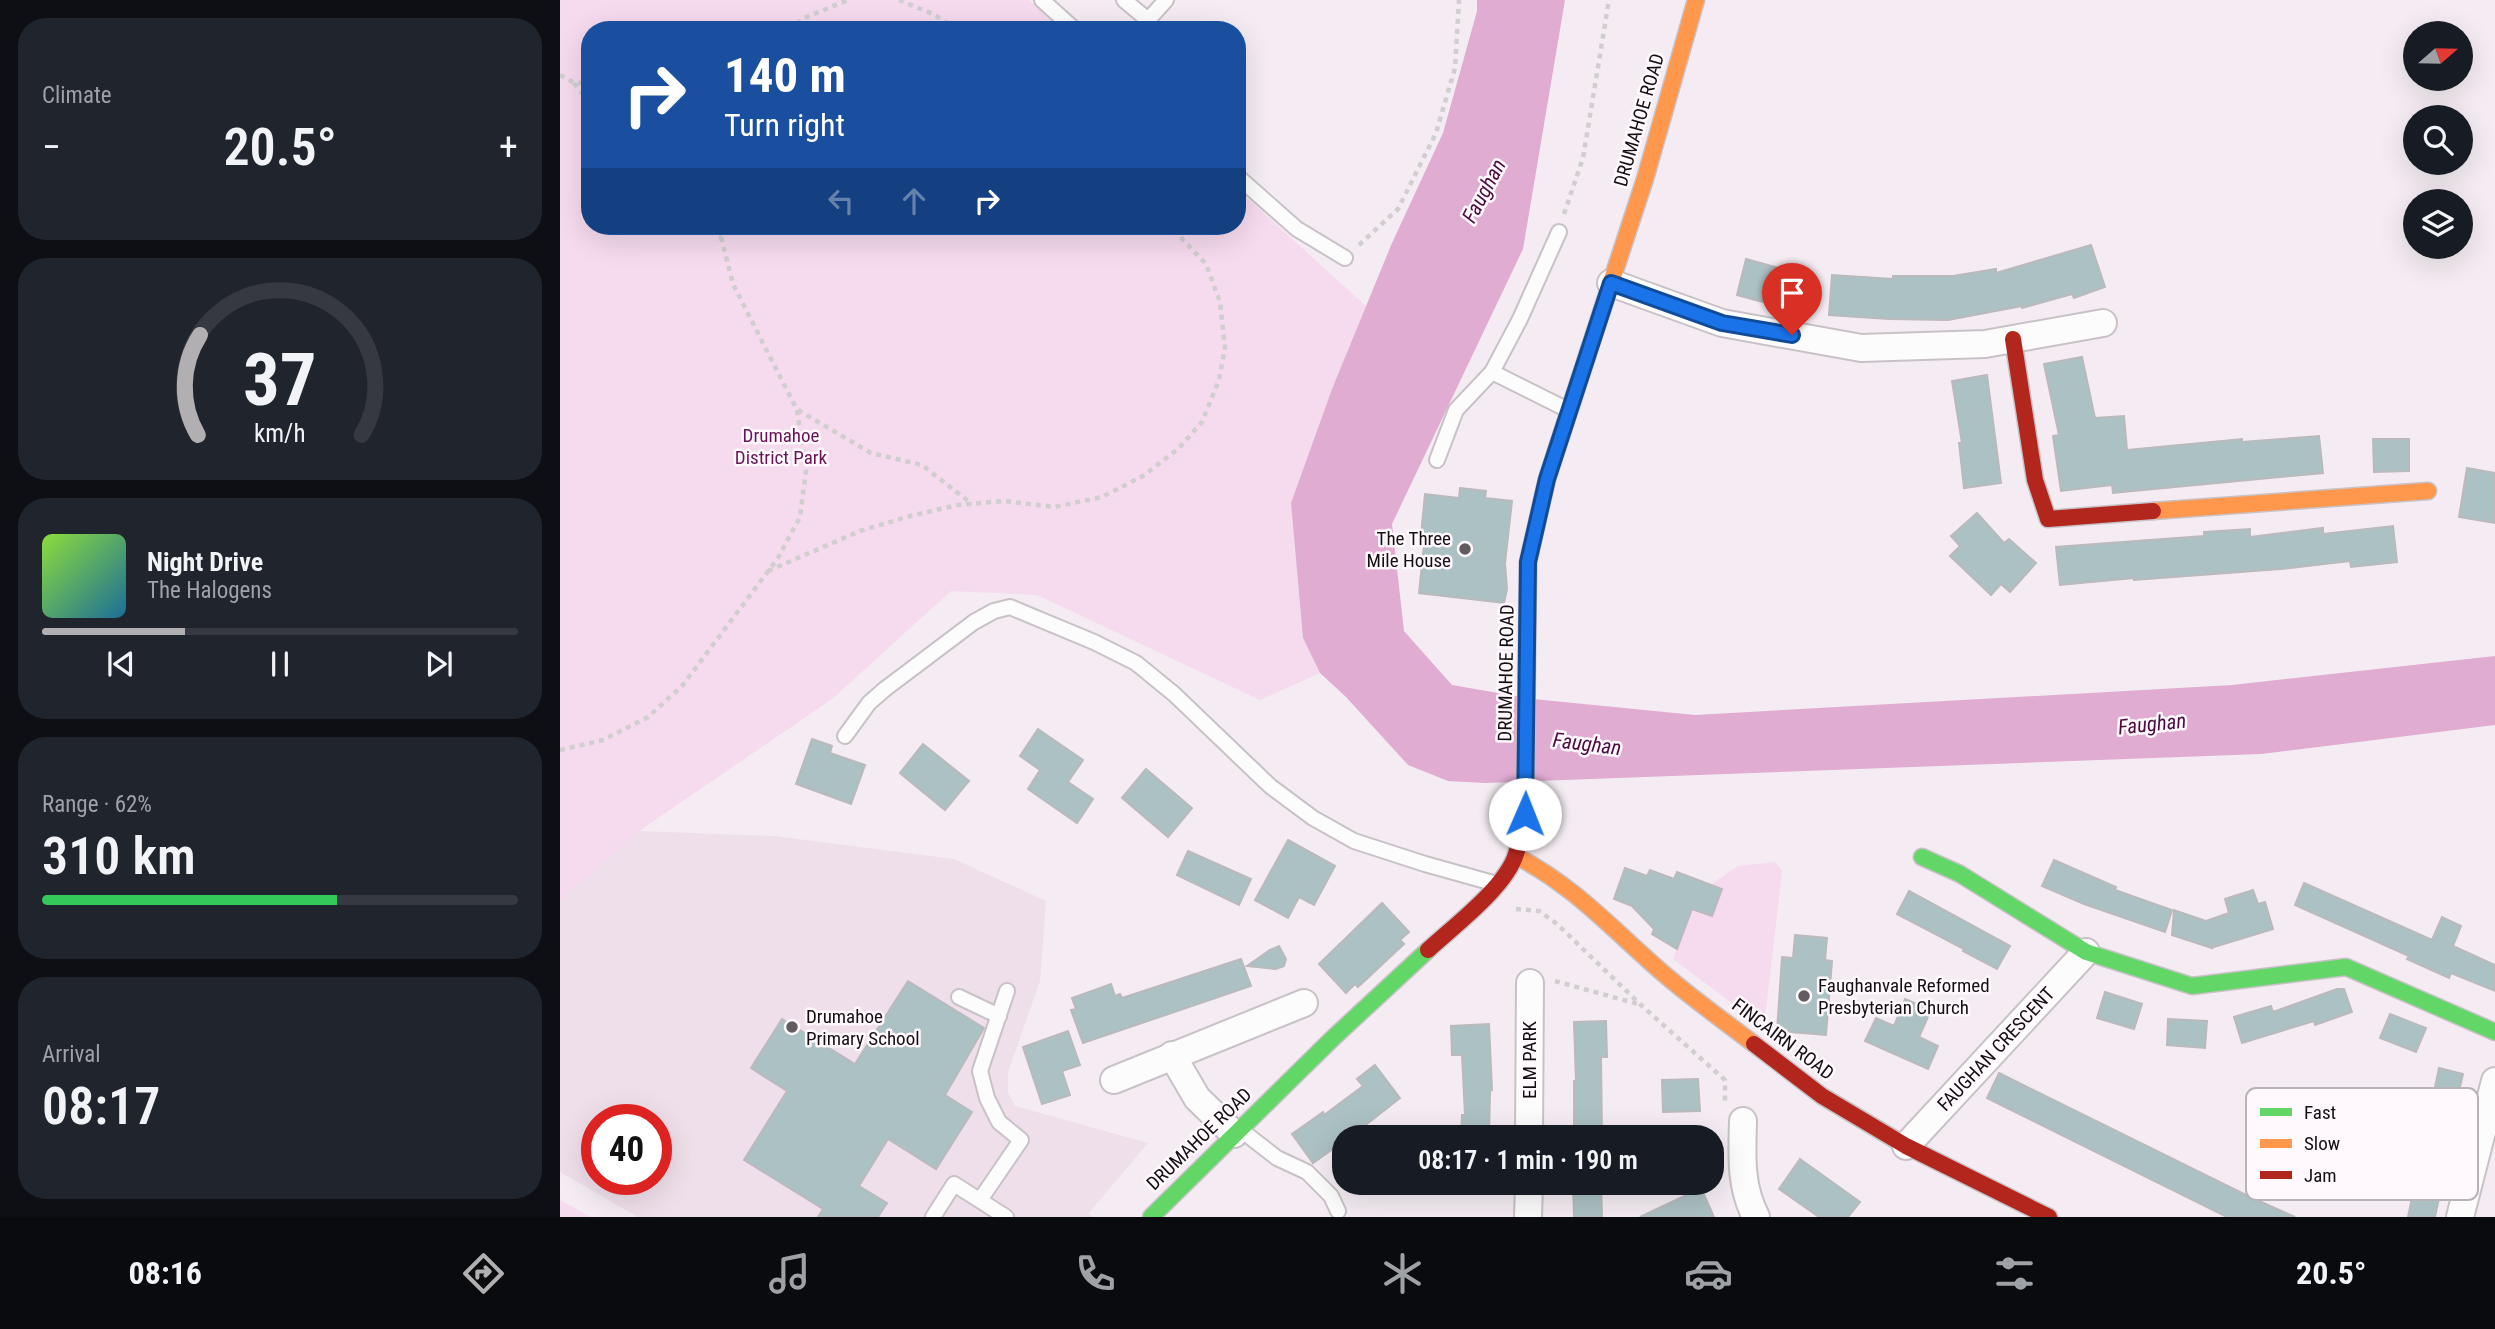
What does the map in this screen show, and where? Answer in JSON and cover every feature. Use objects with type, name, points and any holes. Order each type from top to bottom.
[{"type":"street","name":"DRUMAHOE ROAD","points":[[1151,1217],[1333,1038],[1474,909],[1498,884],[1516,856],[1525,814],[1528,562],[1547,479],[1645,179],[1696,0]]},
{"type":"street","points":[[1611,283],[1722,323],[1861,348],[1985,344],[2104,323]]},
{"type":"street","points":[[2013,339],[2035,480],[2048,519],[2428,491]]},
{"type":"street","name":"FINCAIRN ROAD","points":[[1516,856],[1545,871],[1588,904],[1665,975],[1822,1096],[1906,1146],[2049,1217]]},
{"type":"street","points":[[1922,857],[1959,874],[2086,952],[2192,986],[2346,967],[2495,1032]]},
{"type":"street","name":"FAUGHAN CRESCENT","points":[[1906,1146],[2086,952]]},
{"type":"street","name":"ELM PARK","points":[[1529,1125],[1530,983]]},
{"type":"street","points":[[1114,1080],[1304,1003]]},
{"type":"street","points":[[1172,1055],[1197,1098],[1237,1132]]},
{"type":"street","points":[[2478,1147],[2495,1081]]},
{"type":"street","points":[[1743,1121],[1742,1155],[1746,1198],[1756,1217]]},
{"type":"street","points":[[1528,1217],[1529,1195]]},
{"type":"street","points":[[2460,1217],[2464,1200]]},
{"type":"lane","points":[[1042,0],[1065,21]]},
{"type":"lane","points":[[1124,0],[1140,21]]},
{"type":"lane","points":[[1147,21],[1166,0]]},
{"type":"lane","points":[[1246,184],[1297,229],[1345,258]]},
{"type":"lane","points":[[1437,460],[1456,410],[1492,372],[1520,319],[1559,232]]},
{"type":"lane","points":[[1492,372],[1569,411]]},
{"type":"lane","points":[[845,736],[869,703],[885,689],[974,622],[993,611],[1010,607],[1094,642],[1136,663],[1174,694],[1270,786],[1313,818],[1354,841],[1498,884]]},
{"type":"lane","points":[[980,1200],[1021,1140],[999,1122],[987,1098],[980,1071],[1007,991]]},
{"type":"lane","points":[[959,997],[999,1016]]},
{"type":"lane","points":[[1237,1132],[1278,1158],[1307,1172],[1331,1196],[1338,1211]]},
{"type":"lane","points":[[933,1217],[954,1184],[1006,1217]]},
{"type":"path","points":[[800,21],[848,0]]},
{"type":"path","points":[[898,0],[944,21]]},
{"type":"path","points":[[1345,258],[1398,209],[1436,133],[1455,68],[1459,0]]},
{"type":"path","points":[[1559,232],[1583,158],[1609,0]]},
{"type":"path","points":[[560,75],[581,83]]},
{"type":"path","points":[[573,82],[581,92]]},
{"type":"path","points":[[560,750],[603,740],[648,717],[683,685],[778,558],[800,517],[806,471],[797,410],[733,284],[721,237],[718,235]]},
{"type":"path","points":[[768,572],[860,531],[910,516],[972,504],[1004,501],[1054,507],[1102,497],[1143,476],[1178,449],[1202,422],[1219,380],[1225,348],[1220,302],[1206,264],[1179,235]]},
{"type":"path","points":[[797,410],[870,453],[922,465],[972,504]]},
{"type":"path","points":[[1474,909],[1511,908],[1539,911],[1557,924],[1641,1005],[1725,1080],[1726,1101],[1743,1121]]},
{"type":"path","points":[[1530,983],[1556,981],[1641,1005]]},
{"type":"shaded area","name":"Drumahoe Primary School","points":[[639,831],[774,836],[954,859],[1046,901],[1040,981],[1008,1072],[1008,1093],[1015,1106],[1148,1143],[1088,1214],[1094,1217],[638,1217],[600,1195],[672,1195],[672,1104],[581,1104],[581,1184],[560,1172],[560,901]]},
{"type":"green space","name":"Drumahoe District Park","points":[[560,0],[1029,0],[1051,21],[581,21],[581,235],[1246,235],[1246,197],[1366,306],[1332,389],[1291,503],[1303,638],[1320,673],[1260,700],[1037,595],[951,591],[832,699],[639,831],[560,901]]},
{"type":"green space","points":[[1775,862],[1782,871],[1764,1027],[1673,959],[1692,909],[1712,915],[1722,889],[1710,885],[1738,866]]},
{"type":"green space","points":[[560,1200],[591,1217],[560,1217]]},
{"type":"water","name":"Faughan","points":[[1477,0],[1565,0],[1523,249],[1392,524],[1404,631],[1452,685],[1533,699],[1695,715],[2232,685],[2495,656],[2495,725],[2261,754],[1485,783],[1448,781],[1408,765],[1346,697],[1320,673],[1303,638],[1291,503],[1332,389],[1392,243],[1443,133],[1477,11]]},
{"type":"building","points":[[2091,245],[2105,287],[2074,298],[2072,294],[2022,308],[1948,320],[1829,315],[1832,275],[1893,279],[1893,276],[1953,276],[1996,269],[1996,273]]},
{"type":"building","points":[[1746,259],[1783,269],[1774,305],[1737,295]]},
{"type":"building","points":[[2082,357],[2095,418],[2124,416],[2127,450],[2242,439],[2242,442],[2319,436],[2323,473],[2113,493],[2112,485],[2061,491],[2053,436],[2059,435],[2044,364]]},
{"type":"building","points":[[1987,375],[2001,483],[1964,488],[1959,443],[1962,443],[1952,381]]},
{"type":"building","points":[[2373,439],[2409,439],[2409,471],[2374,472]]},
{"type":"building","points":[[2467,468],[2495,473],[2495,523],[2459,517]]},
{"type":"building","name":"The Three Mile House","points":[[1460,488],[1486,491],[1485,498],[1512,501],[1505,563],[1507,589],[1504,603],[1419,593],[1425,535],[1421,535],[1425,494],[1459,498]]},
{"type":"building","points":[[1977,513],[2004,543],[2009,539],[2036,563],[2010,592],[2001,584],[1991,595],[1950,556],[1960,546],[1951,536]]},
{"type":"building","points":[[2393,526],[2397,562],[2351,567],[2350,561],[2281,569],[2060,585],[2056,547],[2204,536],[2204,532],[2250,529],[2250,537],[2323,528],[2323,534]]},
{"type":"building","points":[[1038,729],[1083,760],[1068,782],[1093,799],[1077,823],[1028,789],[1040,770],[1020,756]]},
{"type":"building","points":[[812,739],[832,746],[830,753],[865,765],[851,804],[796,784]]},
{"type":"building","points":[[923,744],[969,781],[945,810],[900,773]]},
{"type":"building","points":[[1146,769],[1192,808],[1168,837],[1122,798]]},
{"type":"building","points":[[1288,840],[1335,866],[1314,905],[1299,897],[1288,918],[1255,900]]},
{"type":"building","points":[[1188,851],[1251,879],[1239,905],[1177,875]]},
{"type":"building","points":[[2054,860],[2116,887],[2115,890],[2172,910],[2165,932],[2084,904],[2042,886]]},
{"type":"building","points":[[1625,868],[1647,876],[1650,870],[1674,879],[1677,872],[1722,889],[1712,916],[1692,909],[1677,949],[1652,934],[1654,929],[1632,906],[1614,899]]},
{"type":"building","points":[[2304,883],[2432,940],[2442,917],[2461,926],[2453,946],[2495,965],[2495,991],[2451,973],[2449,978],[2407,959],[2409,956],[2295,905]]},
{"type":"building","points":[[2253,890],[2258,904],[2265,902],[2273,929],[2214,947],[2212,941],[2212,948],[2172,935],[2174,910],[2206,921],[2229,913],[2225,899]]},
{"type":"building","points":[[1909,891],[2010,946],[1997,969],[1897,914]]},
{"type":"building","points":[[1382,903],[1409,932],[1400,940],[1404,944],[1358,987],[1355,984],[1346,993],[1319,964]]},
{"type":"building","name":"Faughanvale Reformed Presbyterian Church","points":[[1795,935],[1827,938],[1825,960],[1832,961],[1826,1035],[1777,1031],[1782,957],[1793,958]]},
{"type":"building","points":[[1279,946],[1286,959],[1284,966],[1276,969],[1247,966],[1270,950]]},
{"type":"building","points":[[1241,959],[1251,986],[1083,1043],[1071,1010],[1076,1009],[1072,998],[1111,984],[1115,996],[1120,994],[1122,998]]},
{"type":"building","points":[[908,981],[984,1028],[945,1095],[972,1112],[936,1169],[888,1139],[859,1186],[887,1203],[878,1217],[818,1217],[823,1209],[744,1160],[787,1091],[751,1068],[782,1019],[855,1064]]},
{"type":"building","points":[[2337,989],[2344,989],[2352,1012],[2315,1025],[2314,1021],[2242,1043],[2234,1017],[2271,1006],[2273,1012]]},
{"type":"building","points":[[2105,992],[2142,1004],[2134,1029],[2097,1018]]},
{"type":"building","points":[[1905,999],[1931,1010],[1919,1037],[1938,1046],[1928,1069],[1865,1041],[1876,1018],[1894,1026]]},
{"type":"building","points":[[2390,1014],[2426,1028],[2416,1052],[2380,1038]]},
{"type":"building","points":[[2168,1019],[2207,1021],[2205,1048],[2167,1045]]},
{"type":"building","points":[[1606,1021],[1607,1057],[1601,1057],[1602,1125],[1574,1125],[1574,1022]]},
{"type":"building","points":[[1489,1024],[1492,1090],[1489,1125],[1462,1125],[1462,1115],[1465,1115],[1462,1055],[1452,1055],[1451,1026]]},
{"type":"building","points":[[1068,1031],[1080,1065],[1062,1071],[1070,1095],[1042,1104],[1023,1047]]},
{"type":"building","points":[[1375,1065],[1400,1098],[1366,1125],[1332,1125],[1332,1150],[1313,1163],[1292,1134],[1323,1112],[1324,1115],[1363,1086],[1357,1079]]},
{"type":"building","points":[[2439,1068],[2463,1074],[2460,1088],[2435,1088]]},
{"type":"building","points":[[1999,1073],[2246,1195],[2246,1200],[2257,1200],[2295,1217],[2227,1217],[1987,1098]]},
{"type":"building","points":[[1698,1079],[1700,1111],[1663,1112],[1662,1080]]},
{"type":"building","points":[[1800,1159],[1860,1202],[1848,1217],[1819,1217],[1779,1189]]},
{"type":"building","points":[[1573,1195],[1601,1195],[1602,1217],[1574,1217]]},
{"type":"building","points":[[1686,1195],[1704,1195],[1714,1217],[1640,1217]]},
{"type":"building","points":[[2412,1200],[2439,1200],[2435,1217],[2408,1217]]},
{"type":"traffic: fast","points":[[1526,740],[1528,562],[1547,479],[1602,310]]},
{"type":"traffic: fast","points":[[1922,857],[1960,874],[2086,952],[2192,986],[2346,967],[2495,1032]]},
{"type":"traffic: fast","points":[[1151,1217],[1333,1038],[1428,950]]},
{"type":"traffic: slow","points":[[1602,310],[1645,179],[1696,0]]},
{"type":"traffic: slow","points":[[2153,511],[2428,491]]},
{"type":"traffic: slow","points":[[1516,856],[1576,895],[1675,983],[1754,1044]]},
{"type":"traffic: jam","points":[[2013,339],[2035,480],[2048,519],[2153,511]]},
{"type":"traffic: jam","points":[[1428,950],[1491,893],[1510,867],[1516,854],[1522,826],[1526,740]]},
{"type":"traffic: jam","points":[[1754,1044],[1822,1096],[1906,1146],[2049,1217]]},
{"type":"place","name":"The Three Mile House","points":[[1465,549]]},
{"type":"place","name":"Faughanvale Reformed Presbyterian Church","points":[[1804,996]]},
{"type":"place","name":"Drumahoe Primary School","points":[[792,1027]]},
{"type":"route","points":[[1525,814],[1528,562],[1547,479],[1611,283],[1722,323],[1792,335]]}]
